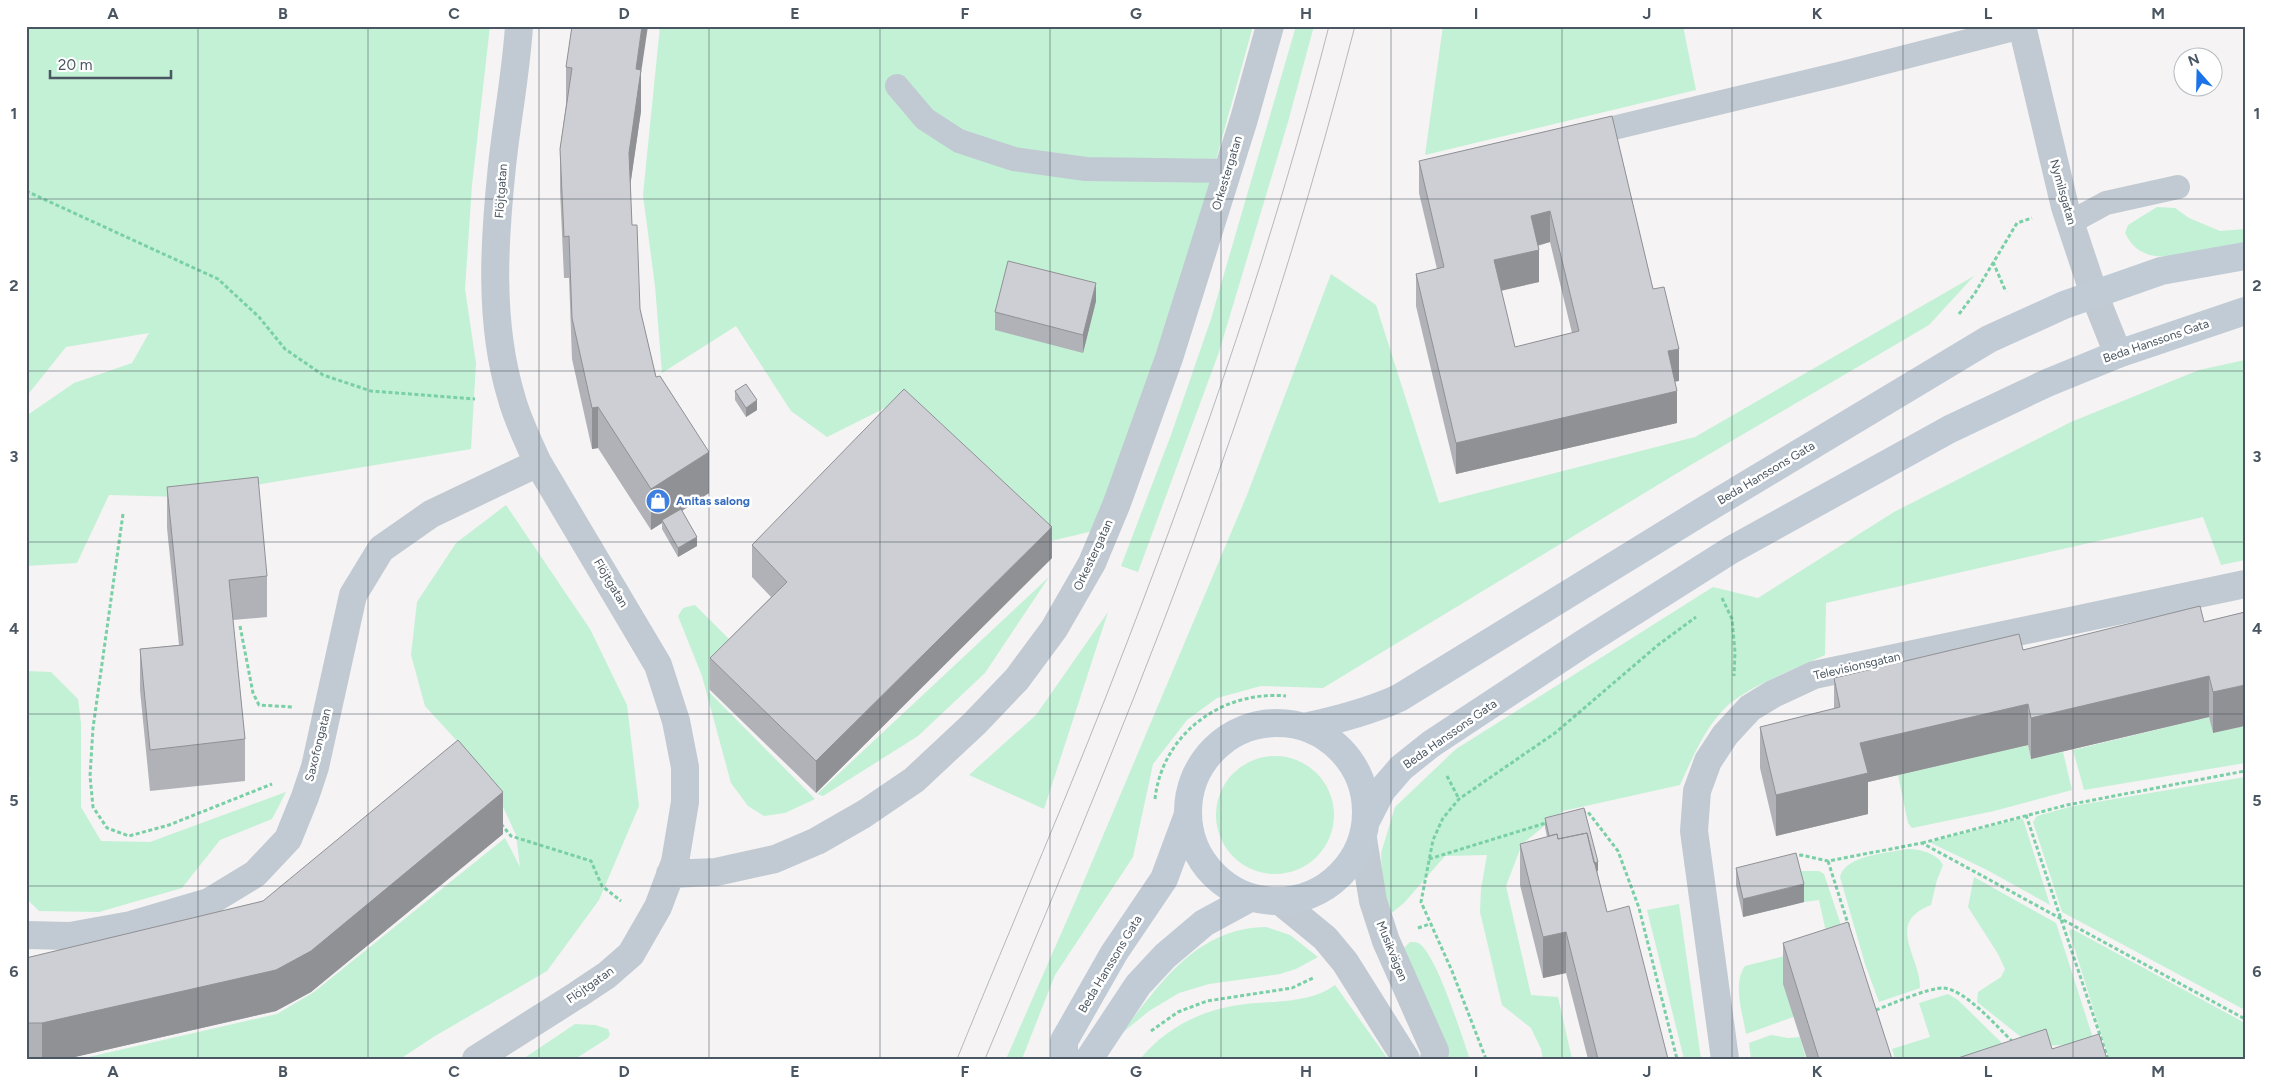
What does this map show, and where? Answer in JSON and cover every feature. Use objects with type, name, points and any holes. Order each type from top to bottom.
[{"type":"street","name":"Flöjtgatan","points":[[476,1059],[585,990],[631,954],[658,907],[675,862],[685,802],[685,766],[676,721],[658,665],[538,463],[510,396],[498,335],[495,271],[502,166],[519,26]]},
{"type":"street","name":"Orkestergatan","points":[[670,874],[716,872],[775,859],[817,841],[864,814],[914,780],[975,723],[1017,679],[1054,629],[1092,562],[1116,504],[1169,358],[1228,171],[1270,26]]},
{"type":"street","name":"Nymilsgatan","points":[[2022,27],[2058,178],[2094,294],[2118,354]]},
{"type":"street","name":"Beda Hanssons Gata","points":[[1064,1059],[1064,1041],[1114,953],[1164,879],[1187,816],[1191,786],[1197,771],[1205,758],[1228,737],[1257,725],[1273,723],[1304,727],[1343,719],[1372,710],[1399,698],[1989,338],[2064,305],[2161,271],[2245,256]]},
{"type":"street","name":"Beda Hanssons Gata","points":[[1187,816],[1190,835],[1196,852],[1206,868],[1219,881],[1234,891],[1250,898],[1281,902],[1304,898],[1325,888],[1348,867],[1382,790],[1401,768],[1431,744],[1584,643],[1731,550],[1950,429],[2047,383],[2118,354],[2245,311]]},
{"type":"street","name":"Saxofongatan","points":[[26,936],[70,936],[131,925],[209,902],[256,874],[288,840],[314,768],[354,595],[381,549],[431,514],[538,463]]},
{"type":"street","name":"Televisionsgatan","points":[[1725,1059],[1694,831],[1698,791],[1708,761],[1725,735],[1750,708],[1773,694],[1814,675],[2245,584]]},
{"type":"street","name":"Beda Hanssons Gata","points":[[1304,727],[1331,741],[1352,762],[1364,790],[1364,830]]},
{"type":"street","name":"Musikvägen","points":[[1364,830],[1373,902],[1386,941],[1435,1051],[1434,1059]]},
{"type":"street","points":[[1089,1059],[1138,985],[1165,956],[1204,923],[1250,898]]},
{"type":"street","points":[[1281,902],[1325,938],[1345,962],[1406,1059]]},
{"type":"lane","points":[[1562,140],[1848,72],[2022,27]]},
{"type":"lane","points":[[897,86],[924,119],[959,141],[1014,159],[1086,169],[1228,171]]},
{"type":"lane","points":[[2071,222],[2106,203],[2178,187]]},
{"type":"path","points":[[26,191],[218,279],[259,317],[284,349],[323,375],[371,391],[481,399],[510,396]]},
{"type":"path","points":[[123,514],[93,728],[90,776],[93,807],[107,828],[129,836],[169,825],[314,768]]},
{"type":"path","points":[[1714,604],[1730,592]]},
{"type":"path","points":[[1722,598],[1732,619],[1736,652],[1732,707],[1736,723]]},
{"type":"path","points":[[1486,1059],[1452,972],[1421,902],[1432,840],[1443,818],[1459,799],[1485,783],[1555,733],[1658,645],[1698,615]]},
{"type":"path","points":[[240,626],[253,693],[259,705],[328,707]]},
{"type":"path","points":[[1792,857],[1801,855],[1828,860],[1922,843],[2067,805],[2245,771]]},
{"type":"path","points":[[1579,814],[1588,812],[1618,851],[1639,908],[1677,1059]]},
{"type":"path","points":[[2026,816],[2108,1059]]},
{"type":"path","points":[[1429,859],[1553,821]]},
{"type":"path","points":[[500,822],[511,836],[591,861],[602,886],[624,903]]},
{"type":"path","points":[[1922,843],[2245,1019]]},
{"type":"path","points":[[1828,860],[1852,935]]},
{"type":"path","points":[[1386,941],[1430,924]]},
{"type":"path","points":[[1148,1033],[1178,1012],[1207,1001],[1292,988],[1345,962]]},
{"type":"path","points":[[1876,1010],[1942,988],[1955,991],[1976,1007],[2019,1048]]},
{"type":"path","points":[[1873,1000],[1878,1018]]},
{"type":"green space","points":[[26,26],[490,26],[472,185],[465,289],[476,363],[471,449],[183,497],[109,495],[77,563],[26,566],[26,416],[74,383],[132,363],[149,333],[66,347],[26,397]]},
{"type":"green space","points":[[660,26],[1253,26],[1198,225],[1137,420],[1093,531],[1038,544],[897,402],[827,437],[791,411],[736,326],[662,373],[655,286],[643,195]]},
{"type":"green space","points":[[1296,26],[1314,26],[1288,122],[1219,352],[1138,572],[1121,566],[1171,435],[1211,319]]},
{"type":"green space","points":[[1443,26],[1683,26],[1696,90],[1425,155]]},
{"type":"green space","points":[[2157,207],[2175,208],[2189,218],[2220,231],[2245,229],[2245,246],[2181,256],[2168,257],[2147,254],[2134,246],[2125,233],[2128,225]]},
{"type":"green space","points":[[1331,274],[1376,305],[1439,503],[1695,437],[1974,276],[1929,325],[1684,469],[1323,688],[1261,686],[1217,698],[1187,720],[1153,764],[1133,857],[1055,975],[1022,1059],[1006,1059],[1078,895],[1247,495]]},
{"type":"green space","points":[[2245,360],[2245,560],[2221,565],[2203,517],[1826,603],[1825,655],[1757,686],[1724,709],[1704,736],[1680,785],[1563,811],[1522,844],[1506,886],[1531,995],[1558,997],[1572,1059],[1543,1059],[1541,1049],[1531,1028],[1502,1005],[1480,912],[1481,889],[1487,855],[1445,856],[1404,903],[1389,915],[1383,900],[1381,853],[1395,807],[1456,749],[1713,587],[1758,598],[1894,512],[2071,422],[2199,370]]},
{"type":"green space","points":[[506,505],[590,629],[627,705],[639,806],[599,900],[547,971],[435,1036],[400,1059],[80,1059],[277,1014],[314,992],[505,838],[520,867],[516,835],[489,776],[425,706],[411,655],[417,602],[456,543]]},
{"type":"green space","points":[[1049,577],[985,673],[918,736],[823,796],[817,794]]},
{"type":"green space","points":[[695,605],[743,653],[708,691],[815,799],[785,813],[764,816],[748,806],[731,783],[702,676],[678,616],[683,608]]},
{"type":"green space","points":[[1108,612],[1044,809],[969,775],[1036,715]]},
{"type":"green space","points":[[26,671],[51,672],[78,699],[81,723],[81,807],[101,841],[150,842],[286,792],[272,819],[220,840],[182,888],[99,912],[39,911],[26,898],[26,785],[30,778],[26,779]]},
{"type":"green space","points":[[2209,717],[2213,733],[2244,726],[2245,763],[2084,790],[2073,750]]},
{"type":"green space","points":[[2028,745],[2031,759],[2063,752],[2072,790],[1994,811],[1912,828],[1908,823],[1898,775]]},
{"type":"green space","points":[[1275,756],[1286,757],[1308,766],[1324,782],[1333,804],[1333,826],[1324,848],[1308,864],[1286,873],[1275,874],[1264,873],[1242,864],[1226,848],[1217,826],[1216,815],[1217,804],[1226,782],[1242,766],[1264,757]]},
{"type":"green space","points":[[2245,777],[2245,1010],[2062,912],[2033,822],[2037,816],[2073,806]]},
{"type":"green space","points":[[2023,819],[2050,905],[1987,870],[1929,842]]},
{"type":"green space","points":[[1907,849],[1928,852],[1937,857],[1943,865],[1931,905],[1917,912],[1910,921],[1907,931],[1908,942],[1919,976],[1920,988],[1879,1002],[1865,964],[1840,877],[1850,864],[1858,860],[1868,856]]},
{"type":"green space","points":[[1796,871],[1819,871],[1824,874],[1843,931],[1826,932],[1819,900],[1804,902]]},
{"type":"green space","points":[[1974,877],[2056,923],[2092,1035],[2093,1045],[2072,1049],[2063,1045],[2035,1046],[1977,1002],[1978,992],[2001,977],[2005,969],[1998,954],[1968,907]]},
{"type":"green space","points":[[1679,904],[1701,1059],[1684,1059],[1647,910]]},
{"type":"green space","points":[[1266,927],[1290,935],[1318,957],[1296,969],[1280,974],[1209,984],[1179,993],[1149,1011],[1121,1034],[1166,978],[1200,948],[1219,937],[1241,930]]},
{"type":"green space","points":[[2072,929],[2245,1023],[2245,1059],[2109,1059],[2069,931]]},
{"type":"green space","points":[[1410,942],[1419,943],[1428,953],[1435,966],[1470,1059],[1447,1059],[1404,948]]},
{"type":"green space","points":[[1841,942],[1793,1017],[1746,1034],[1739,990],[1741,973],[1745,966]]},
{"type":"green space","points":[[1335,985],[1388,1059],[1140,1059],[1162,1037],[1187,1021],[1201,1015],[1230,1006],[1304,998],[1326,991]]},
{"type":"green space","points":[[1948,994],[1958,1000],[2009,1050],[1984,1059],[1895,1059],[1892,1049],[1930,1037],[1919,1003]]},
{"type":"green space","points":[[575,1024],[595,1025],[608,1029],[610,1034],[608,1038],[575,1059],[523,1059]]},
{"type":"green space","points":[[1771,1035],[1788,1038],[1800,1037],[1806,1059],[1751,1059],[1749,1043]]},
{"type":"building","points":[[572,26],[642,26],[636,69],[641,70],[629,153],[632,225],[637,225],[640,309],[656,377],[660,376],[709,452],[651,489],[598,407],[592,408],[572,318],[569,236],[564,237],[560,149],[572,68],[566,67]]},
{"type":"building","points":[[1612,116],[1653,289],[1664,287],[1679,349],[1668,351],[1677,391],[1456,443],[1416,274],[1444,267],[1419,161]],"holes":[[[1550,211],[1579,331],[1515,347],[1494,260],[1539,250],[1531,216]]]},
{"type":"building","points":[[1008,261],[1096,283],[1083,335],[995,312]]},
{"type":"building","points":[[746,384],[757,400],[746,408],[735,391]]},
{"type":"building","points":[[904,389],[1052,527],[816,761],[710,658],[787,582],[752,545]]},
{"type":"building","points":[[258,477],[267,576],[229,580],[245,739],[150,750],[140,649],[183,645],[167,487]]},
{"type":"building","points":[[681,509],[697,537],[678,548],[662,520]]},
{"type":"building","points":[[2200,606],[2204,622],[2245,612],[2245,685],[2213,692],[2209,676],[2031,718],[2028,704],[1860,743],[1868,773],[1776,795],[1760,727],[1840,707],[1834,678],[2019,634],[2023,650]]},
{"type":"building","points":[[458,740],[503,792],[311,951],[276,970],[42,1023],[26,1023],[26,958],[263,901]]},
{"type":"building","points":[[1584,808],[1598,862],[1594,863],[1587,833],[1558,839],[1557,834],[1549,836],[1545,818]]},
{"type":"building","points":[[1587,833],[1607,912],[1629,906],[1668,1059],[1598,1059],[1566,932],[1543,937],[1520,844],[1557,834],[1558,839]]},
{"type":"building","points":[[1796,853],[1804,884],[1743,899],[1736,868]]},
{"type":"building","points":[[1848,922],[1892,1059],[1819,1059],[1783,943]]},
{"type":"building","points":[[2046,1029],[2052,1049],[2099,1034],[2107,1059],[1955,1059]]},
{"type":"tram line","points":[[957,1059],[1106,697],[1183,493],[1262,261],[1329,26]]},
{"type":"tram line","points":[[985,1059],[1135,695],[1218,474],[1291,252],[1355,26]]},
{"type":"place","name":"Anitas salong","points":[[658,501]]}]
